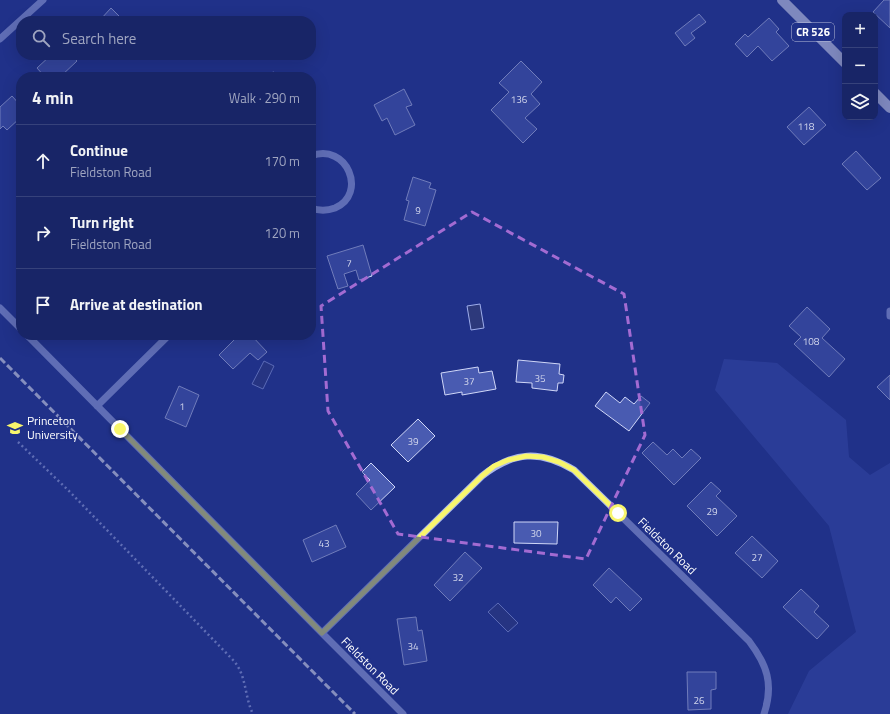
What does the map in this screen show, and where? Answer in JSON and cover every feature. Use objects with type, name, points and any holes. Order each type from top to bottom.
[{"type":"main road","name":"CR 526","points":[[782,0],[842,60]]},
{"type":"main road","points":[[878,96],[890,108]]},
{"type":"street","points":[[25,16],[43,0]]},
{"type":"street","points":[[0,39],[16,24]]},
{"type":"street","points":[[316,155],[330,154],[337,157],[348,168],[352,182],[348,196],[337,207],[323,211],[316,209]]},
{"type":"street","points":[[0,308],[16,324]]},
{"type":"street","name":"Fieldston Road","points":[[32,340],[402,714]]},
{"type":"street","points":[[97,406],[164,340]]},
{"type":"street","name":"Fieldston Road","points":[[322,633],[494,466],[508,460],[526,456],[543,457],[559,462],[574,470],[749,641],[760,656],[766,671],[769,689],[764,714]]},
{"type":"path","points":[[18,442],[69,491],[234,660],[243,678],[248,701],[253,714]]},
{"type":"highlighted area","points":[[472,212],[624,294],[645,435],[586,559],[398,534],[328,411],[321,306]]},
{"type":"shaded area","points":[[480,304],[484,328],[471,330],[467,306]]},
{"type":"shaded area","points":[[724,359],[777,363],[846,420],[849,457],[870,475],[890,463],[890,714],[788,714],[809,671],[856,632],[829,526],[715,390]]},
{"type":"shaded area","points":[[264,361],[274,366],[263,389],[252,384]]},
{"type":"shaded area","points":[[498,603],[518,623],[508,632],[488,612]]},
{"type":"building","points":[[884,0],[890,0],[890,28],[878,17],[878,12],[873,12]]},
{"type":"building","points":[[111,8],[119,16],[104,16]]},
{"type":"building","points":[[699,14],[706,22],[691,33],[695,38],[685,46],[675,33]]},
{"type":"building","points":[[769,18],[779,29],[776,32],[789,46],[772,61],[758,46],[747,57],[735,44],[745,34],[748,37]]},
{"type":"building","points":[[46,60],[77,61],[65,72],[41,72],[37,68]]},
{"type":"building","points":[[521,61],[542,82],[531,94],[540,104],[525,118],[537,129],[523,143],[491,110],[509,92],[499,83]]},
{"type":"building","points":[[404,89],[412,105],[406,107],[415,125],[395,135],[387,118],[382,121],[374,105]]},
{"type":"building","points":[[12,96],[16,100],[16,122],[7,130],[3,126],[0,129],[0,107]]},
{"type":"building","points":[[809,107],[826,125],[804,145],[787,127]]},
{"type":"building","points":[[856,151],[881,178],[867,190],[842,164]]},
{"type":"building","points":[[413,177],[431,183],[429,188],[436,190],[425,226],[404,220],[409,201],[406,200]]},
{"type":"building","points":[[363,245],[372,276],[359,280],[356,270],[344,274],[348,286],[338,289],[327,256]]},
{"type":"building","points":[[807,307],[830,329],[822,338],[845,359],[829,377],[794,344],[801,337],[789,326]]},
{"type":"building","points":[[234,340],[256,340],[267,352],[258,360],[250,353],[233,369],[219,355]]},
{"type":"building","points":[[518,360],[560,364],[559,374],[564,375],[563,383],[558,383],[557,391],[532,388],[532,383],[516,382]]},
{"type":"building","points":[[478,367],[479,373],[492,371],[496,389],[462,395],[462,392],[445,395],[441,373]]},
{"type":"building","points":[[890,375],[890,400],[877,387]]},
{"type":"building","points":[[179,386],[199,395],[186,427],[165,418]]},
{"type":"building","points":[[606,392],[620,403],[625,397],[634,404],[641,396],[650,403],[629,431],[595,406]]},
{"type":"building","points":[[418,419],[435,436],[408,462],[391,445]]},
{"type":"building","points":[[653,442],[667,455],[673,449],[682,458],[691,449],[701,458],[674,485],[642,453]]},
{"type":"building","points":[[371,463],[395,487],[371,510],[356,494],[370,480],[362,472]]},
{"type":"building","points":[[711,482],[721,491],[716,496],[737,516],[717,536],[687,506]]},
{"type":"building","points":[[514,522],[558,522],[557,544],[514,543]]},
{"type":"building","points":[[336,525],[346,547],[312,562],[303,540]]},
{"type":"building","points":[[752,536],[778,561],[762,578],[735,553]]},
{"type":"building","points":[[465,552],[482,568],[450,601],[434,585]]},
{"type":"building","points":[[609,568],[642,599],[630,611],[616,597],[611,603],[593,585]]},
{"type":"building","points":[[801,589],[819,606],[814,612],[829,626],[817,639],[783,607]]},
{"type":"building","points":[[416,617],[418,631],[422,630],[427,661],[404,665],[397,619]]},
{"type":"building","points":[[687,672],[716,672],[716,689],[711,690],[711,709],[688,710]]},
{"type":"railway","points":[[0,358],[355,714]]},
{"type":"place","name":"Princeton University","points":[[15,428]]},
{"type":"route","points":[[120,429],[322,633],[482,476],[494,466],[508,460],[526,456],[543,457],[559,462],[574,470],[618,513]]}]
